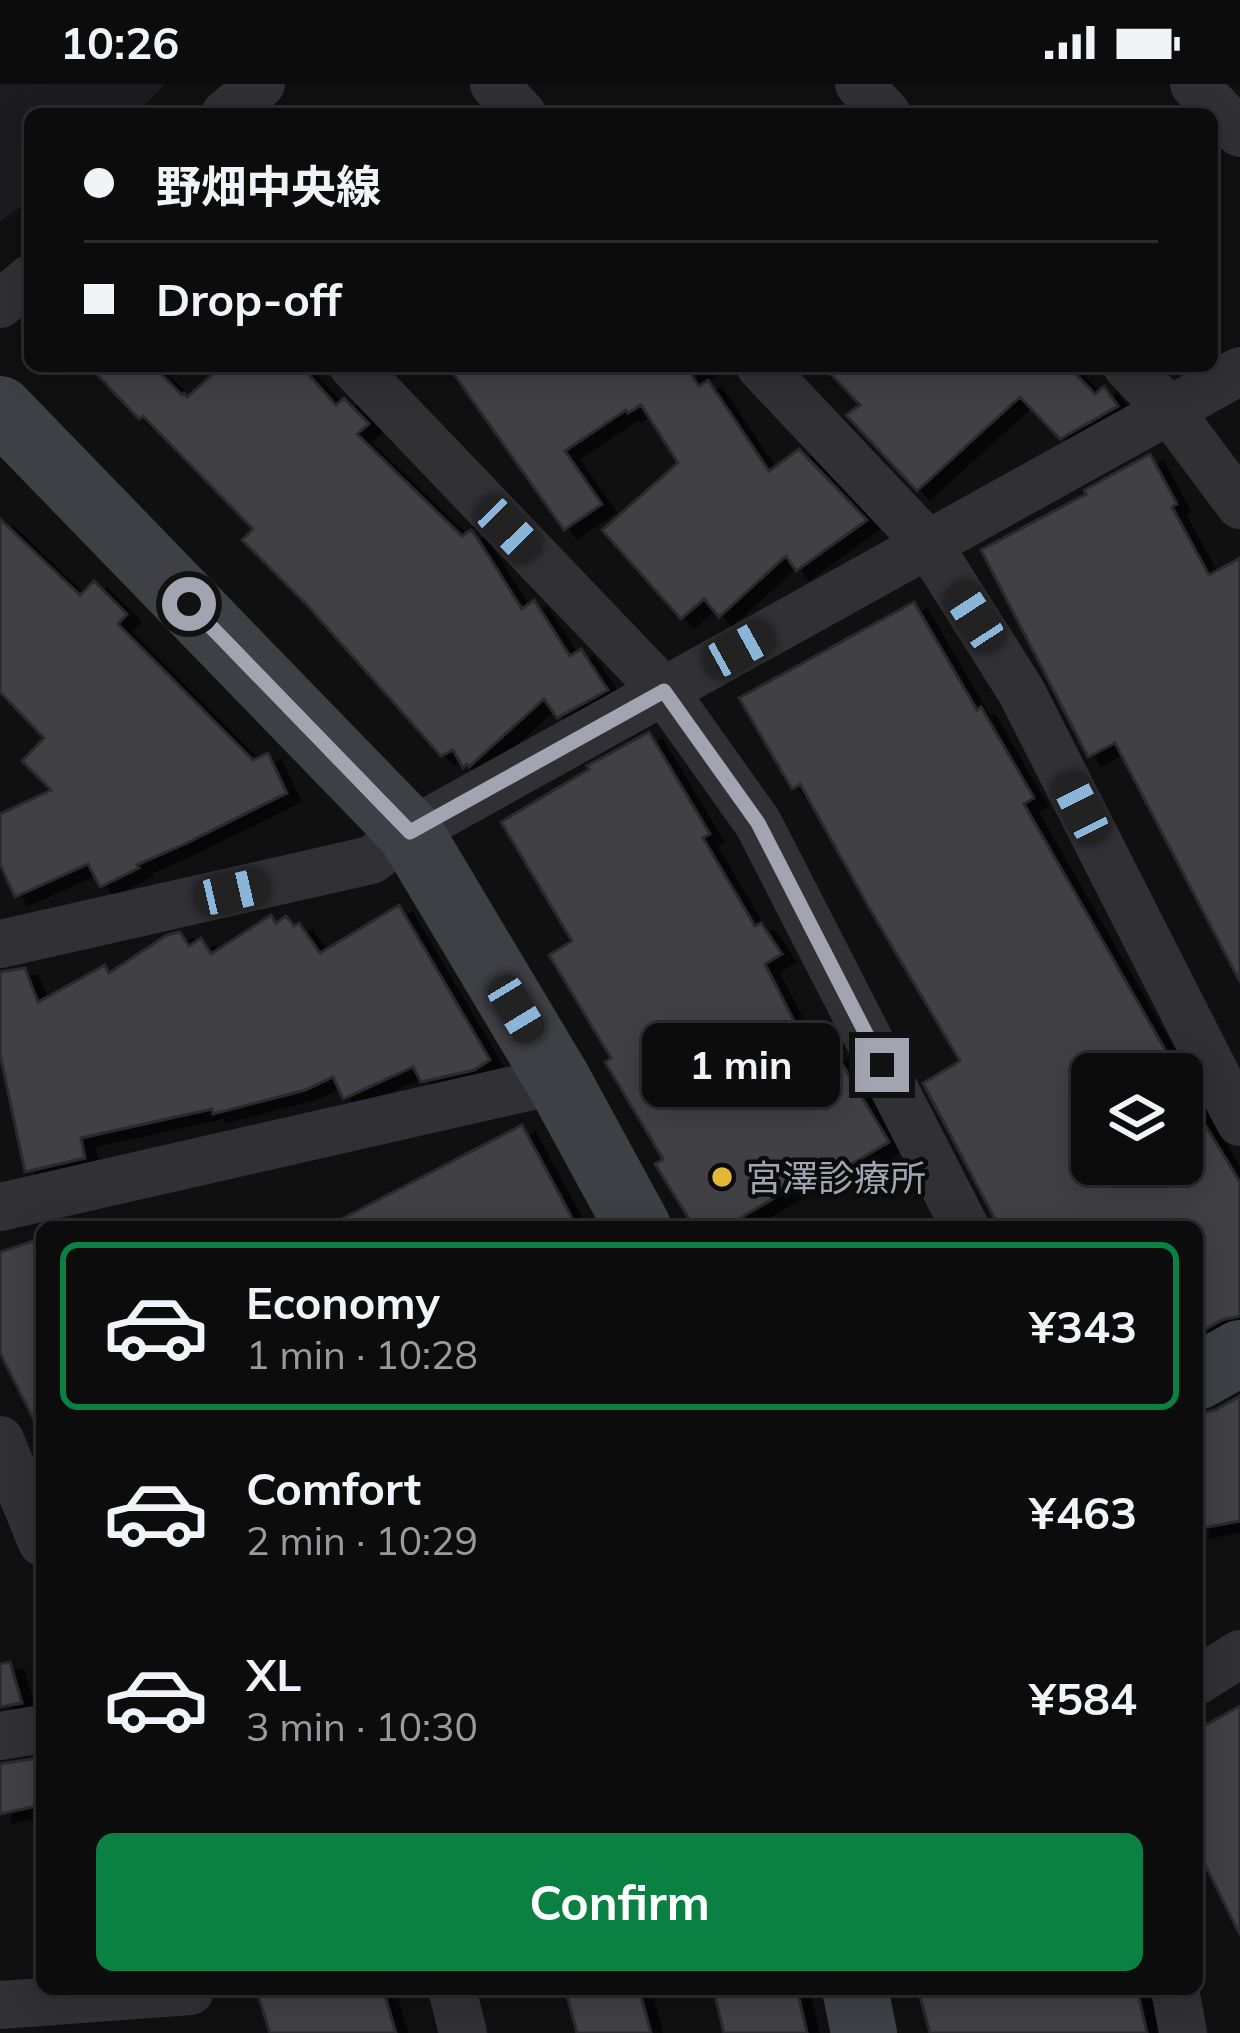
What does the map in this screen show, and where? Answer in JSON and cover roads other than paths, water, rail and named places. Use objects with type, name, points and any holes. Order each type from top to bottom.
[{"type":"street","points":[[232,108],[261,84]]},
{"type":"street","points":[[494,84],[516,108]]},
{"type":"street","points":[[859,84],[881,108]]},
{"type":"street","points":[[1194,84],[1217,108]]},
{"type":"street","points":[[1218,110],[1240,133]]},
{"type":"street","points":[[0,304],[24,283]]},
{"type":"street","points":[[0,944],[370,860],[410,832],[1240,370]]},
{"type":"street","points":[[359,372],[664,691],[758,823],[962,1221]]},
{"type":"street","points":[[766,372],[928,544],[1022,691],[1240,1122]]},
{"type":"street","points":[[1133,372],[1169,410],[1240,506]]},
{"type":"street","points":[[0,409],[410,832],[558,1080],[635,1221]]},
{"type":"street","points":[[0,1207],[558,1080]]},
{"type":"street","points":[[1203,1374],[1240,1354]]},
{"type":"street","points":[[17,1450],[36,1520]]},
{"type":"street","points":[[1203,1677],[1240,1654]]},
{"type":"street","points":[[0,1736],[36,1730]]},
{"type":"street","points":[[454,1995],[463,2033]]},
{"type":"street","points":[[856,1995],[863,2033]]},
{"type":"street","points":[[1176,1995],[1183,2033]]},
{"type":"street","points":[[0,2005],[194,2004]]},
{"type":"place","name":"宮澤診療所","points":[[722,1177]]}]
